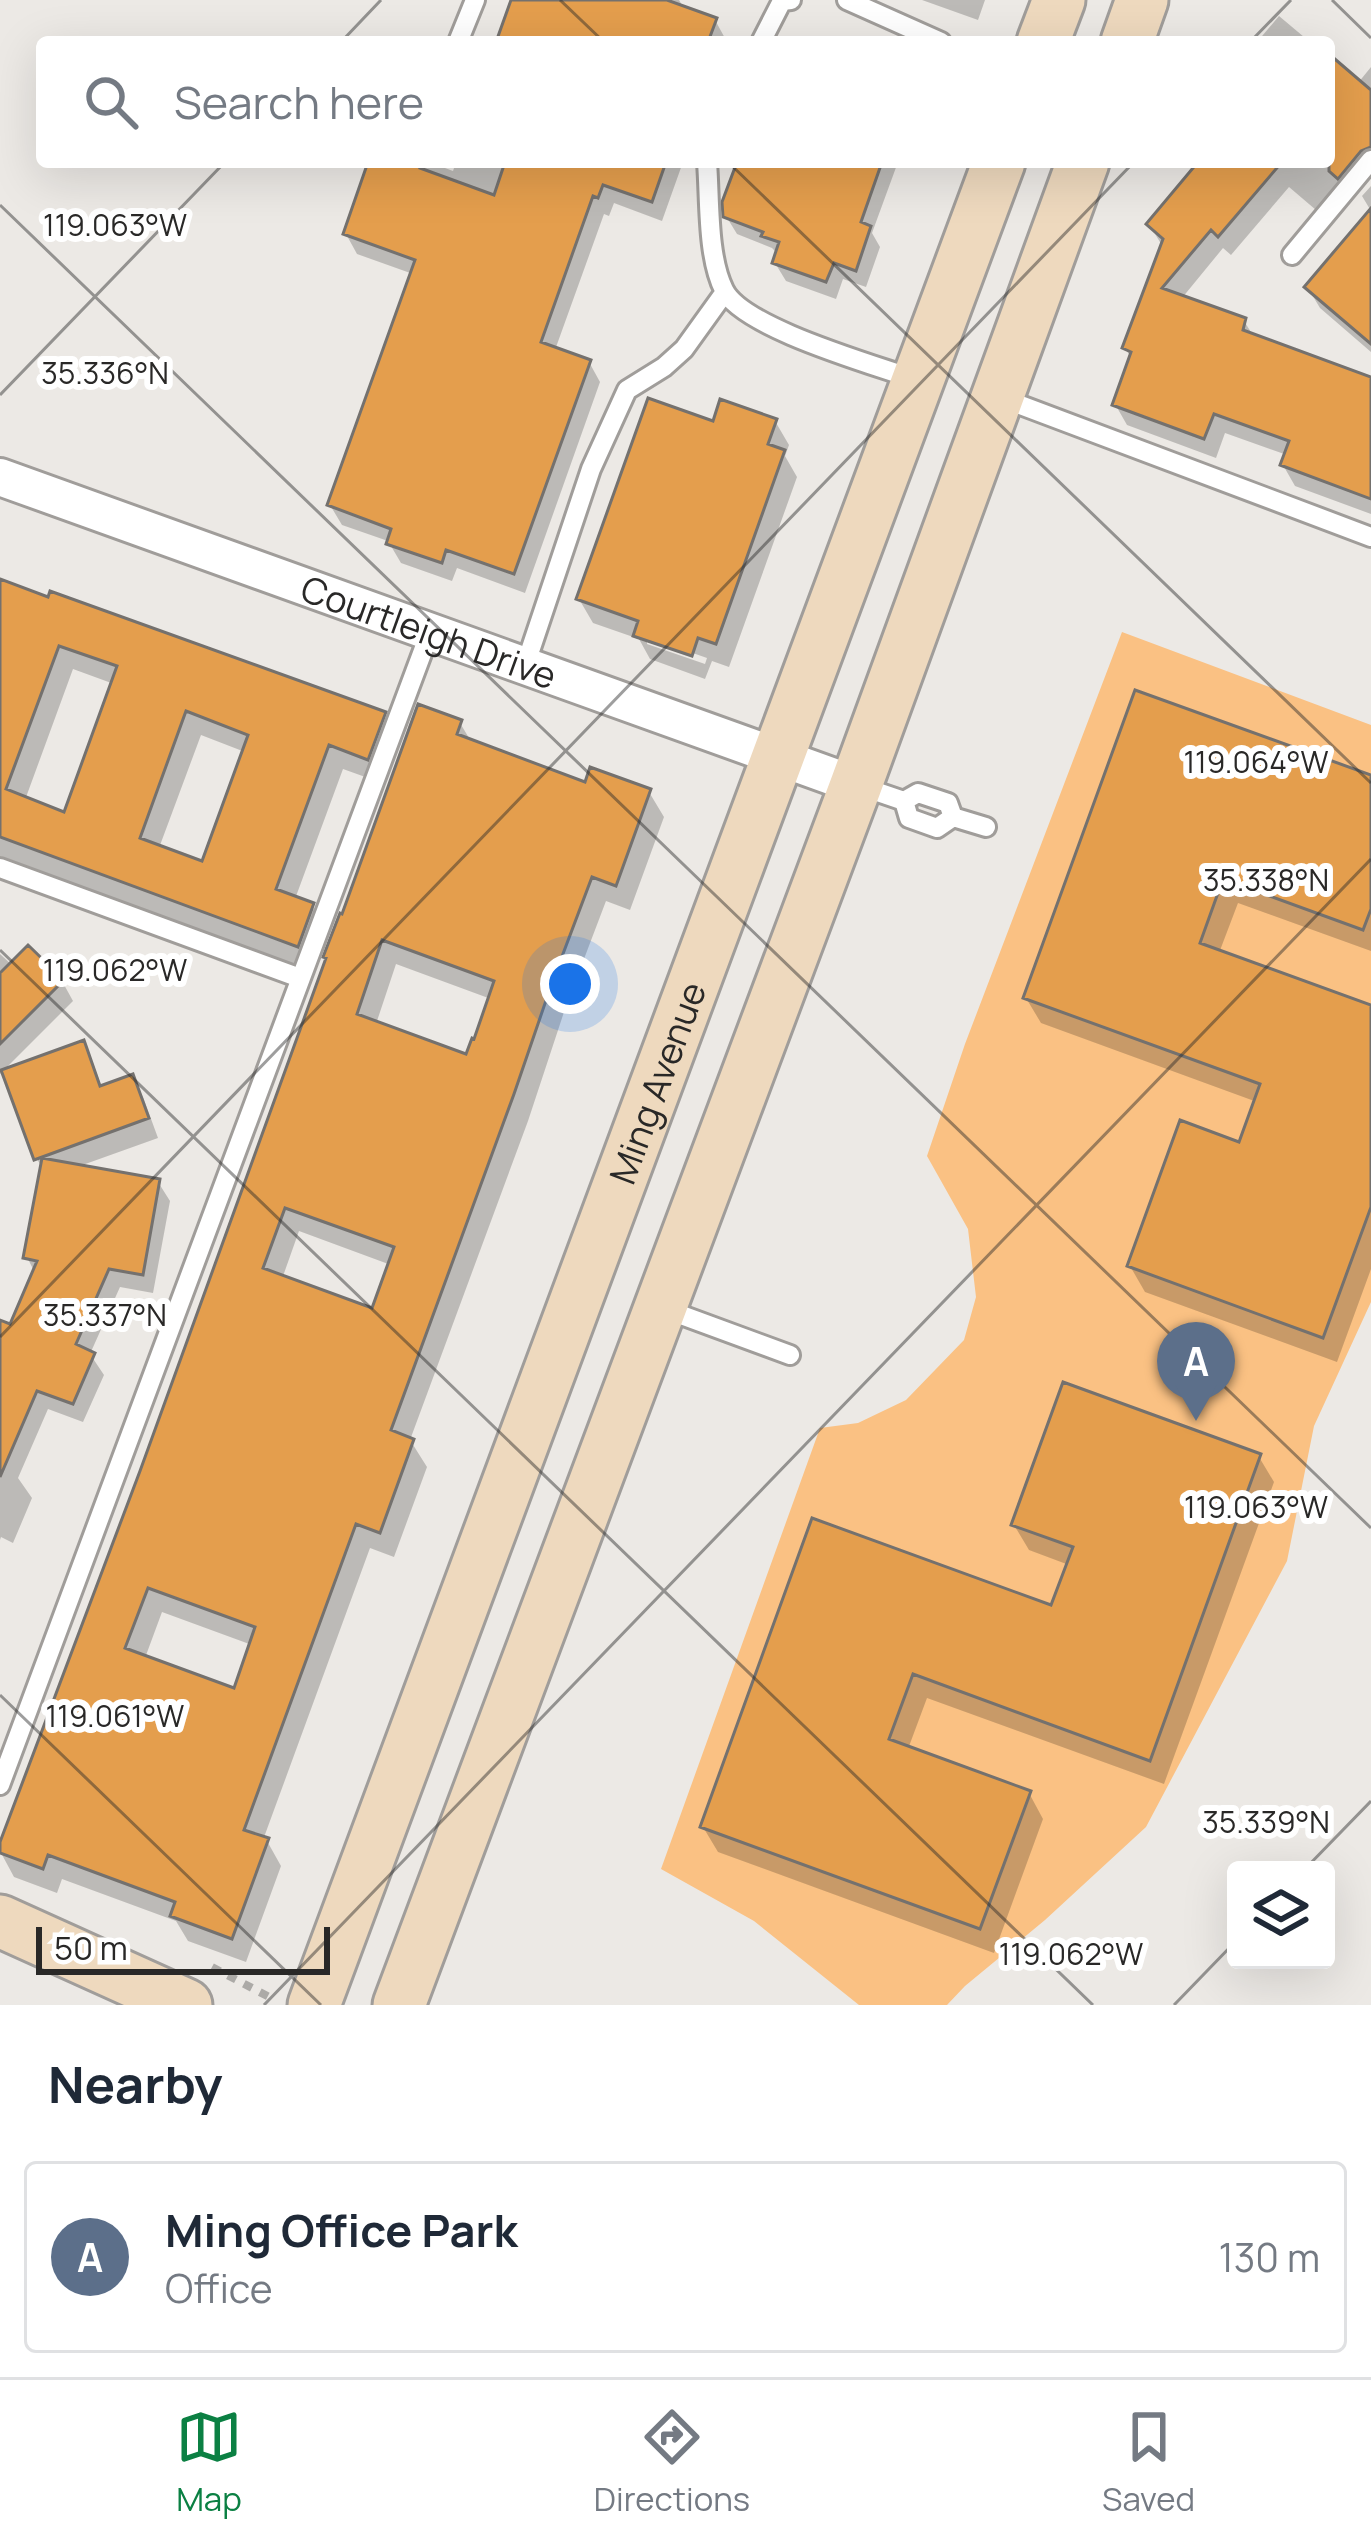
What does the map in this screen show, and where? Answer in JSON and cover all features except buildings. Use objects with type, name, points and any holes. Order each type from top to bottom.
[{"type":"main road","points":[[1045,36],[1059,0]]},
{"type":"main road","points":[[1129,36],[1142,0]]},
{"type":"main road","name":"Ming Avenue","points":[[314,2005],[997,168]]},
{"type":"main road","points":[[400,2005],[660,1308],[880,793],[997,397],[1081,168]]},
{"type":"main road","points":[[0,1921],[186,2005]]},
{"type":"street","name":"Courtleigh Drive","points":[[0,477],[880,793]]},
{"type":"lane","points":[[461,36],[476,0]]},
{"type":"lane","points":[[764,36],[785,0]]},
{"type":"lane","points":[[847,0],[928,36]]},
{"type":"lane","points":[[1292,255],[1371,160]]},
{"type":"lane","points":[[707,168],[714,258],[725,292],[742,312],[788,334],[918,381]]},
{"type":"lane","points":[[525,666],[591,469],[627,390],[684,349],[725,292]]},
{"type":"lane","points":[[997,397],[1371,537]]},
{"type":"lane","points":[[0,1785],[430,632]]},
{"type":"lane","points":[[880,793],[909,818],[937,828],[953,817],[986,827]]},
{"type":"lane","points":[[0,868],[300,978]]},
{"type":"lane","points":[[660,1308],[790,1355]]},
{"type":"shaded area","points":[[1122,632],[1371,725],[1371,1302],[1314,1426],[1287,1561],[1146,1827],[947,2005],[859,2005],[754,1921],[661,1869],[820,1428],[858,1423],[906,1400],[964,1340],[976,1297],[968,1229],[927,1156]]},
{"type":"place","name":"Ming Office Park","points":[[1196,1421]]}]
